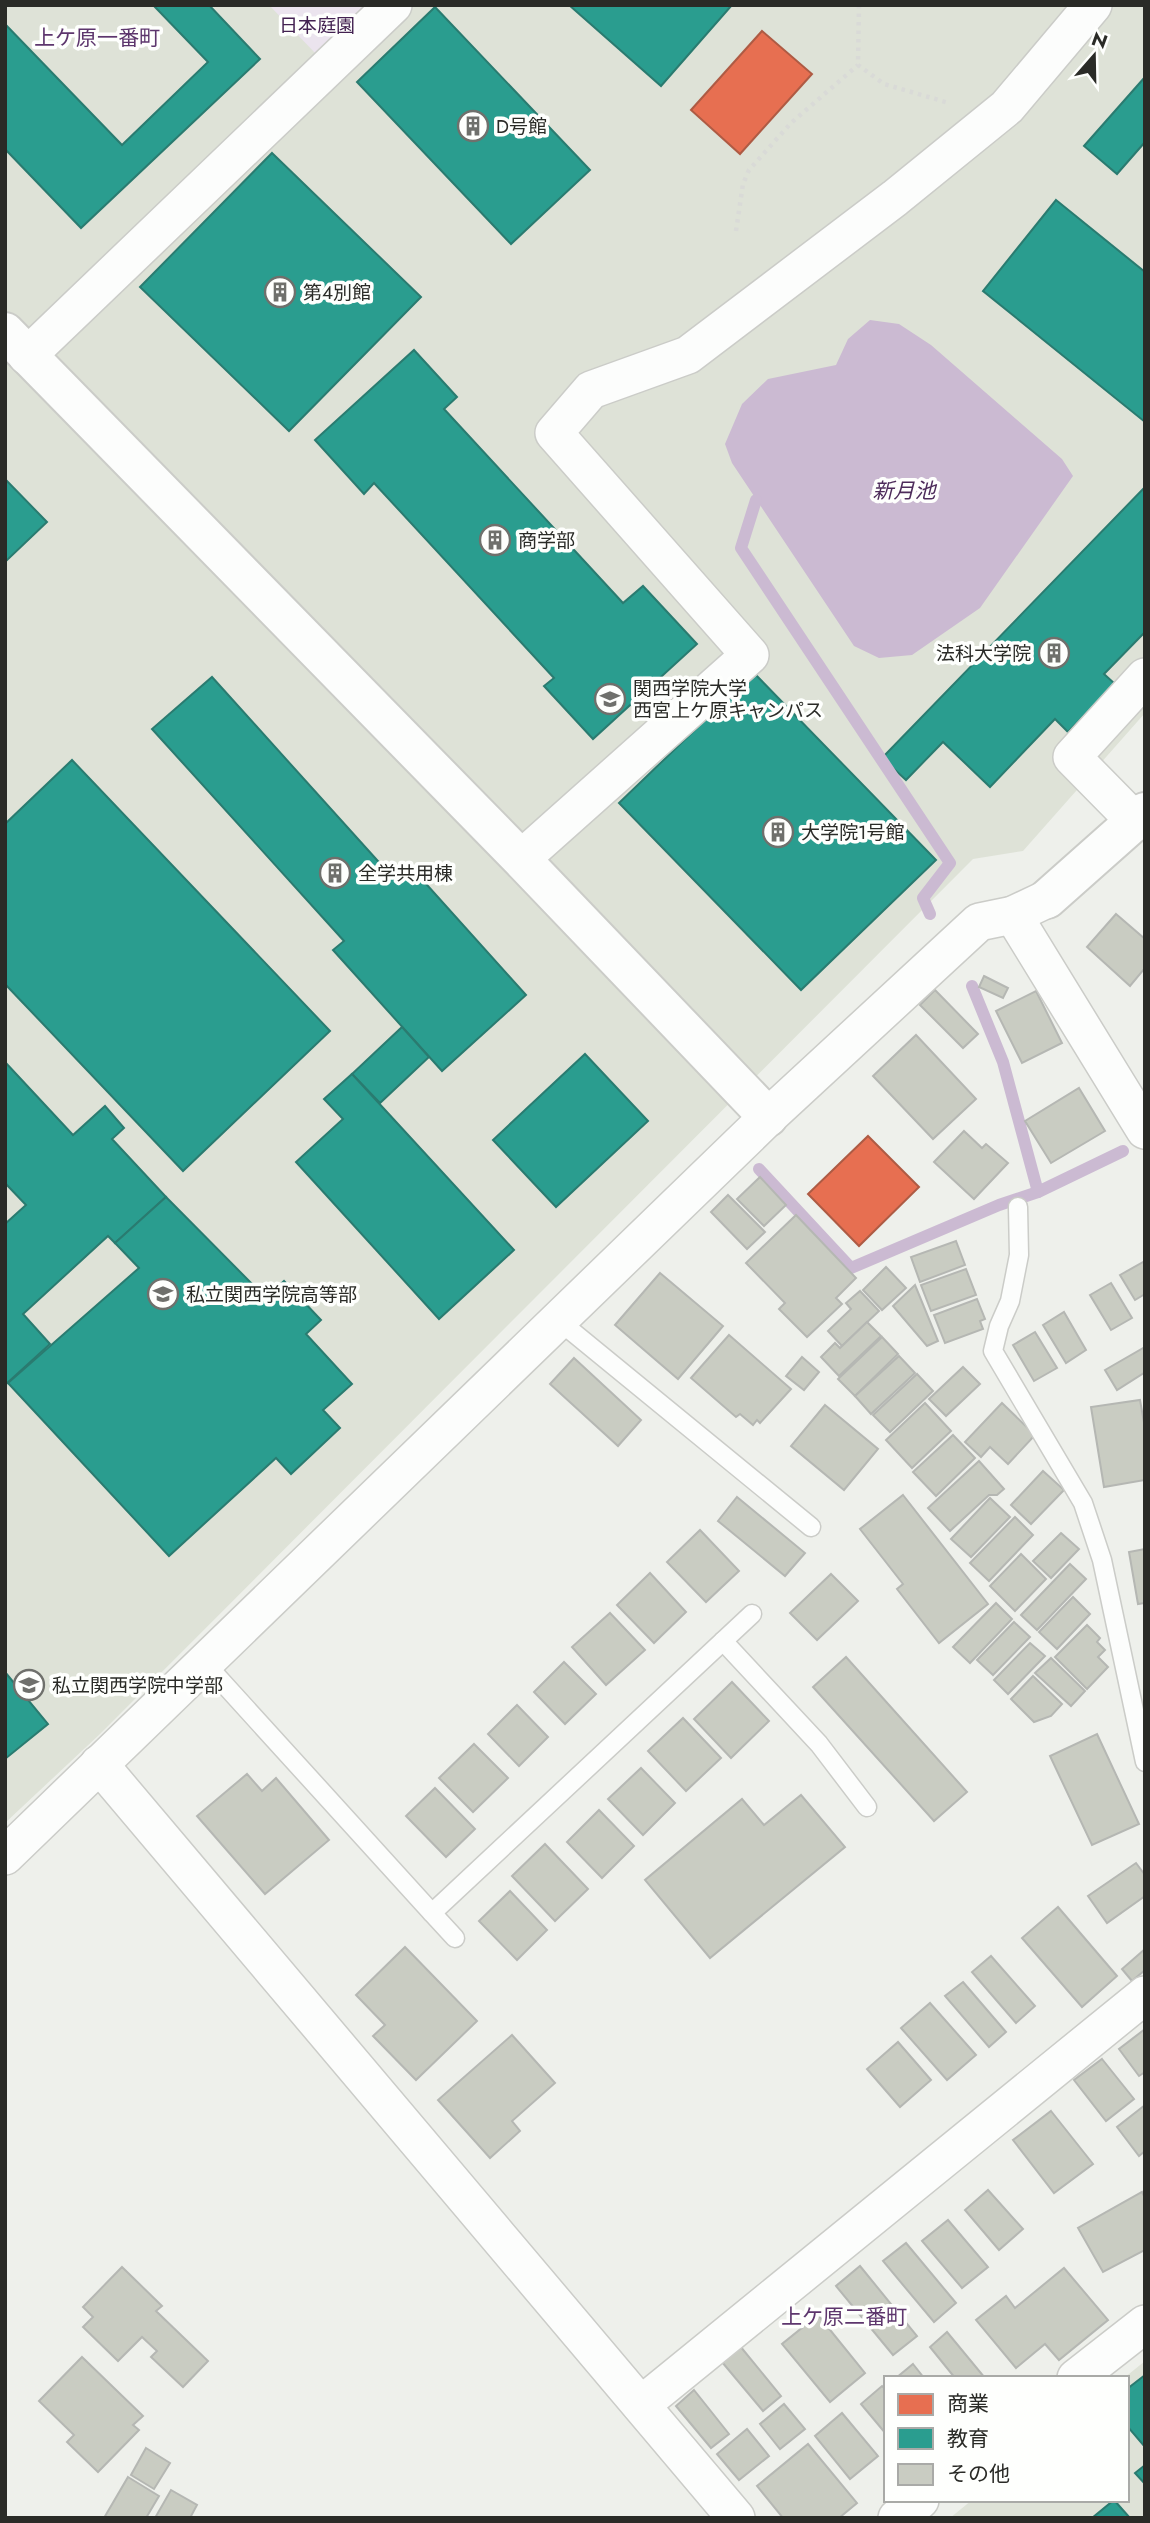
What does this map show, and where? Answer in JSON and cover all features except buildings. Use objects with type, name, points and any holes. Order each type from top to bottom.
[{"type":"street","points":[[393,5],[16,344],[521,859],[768,1117]]},
{"type":"street","points":[[521,859],[750,655],[554,433],[591,390],[688,355],[885,206],[1007,107],[1093,5]]},
{"type":"street","points":[[5,1856],[768,1117],[979,922],[1013,915],[1047,899],[1140,817],[1072,757],[1145,677]]},
{"type":"street","points":[[1013,915],[1145,1130]]},
{"type":"street","points":[[99,1764],[736,2518]]},
{"type":"street","points":[[641,2405],[1145,1995]]},
{"type":"street","points":[[1079,2376],[1145,2324]]},
{"type":"street","points":[[898,2518],[918,2502]]},
{"type":"lane","points":[[1018,1207],[1019,1255],[1010,1301],[999,1326],[993,1351],[1083,1503],[1102,1560],[1145,1762]]},
{"type":"lane","points":[[558,1320],[811,1527]]},
{"type":"lane","points":[[432,1913],[752,1614]]},
{"type":"lane","points":[[723,1641],[819,1744],[867,1807]]},
{"type":"lane","points":[[204,1662],[455,1938]]},
{"type":"path","points":[[736,231],[743,184],[749,170],[791,123],[858,65],[859,5]]},
{"type":"path","points":[[858,65],[884,84],[913,94],[973,109],[1007,107]]},
{"type":"shaded area","name":"関西学院大学 西宮上ケ原キャンパス","points":[[5,5],[1145,5],[1145,713],[1023,851],[973,859],[100,1734],[5,1823]]},
{"type":"shaded area","points":[[1145,2361],[1145,2518],[950,2518],[970,2502],[1129,2502],[1129,2376],[1126,2376]]},
{"type":"green space","name":"日本庭園","points":[[269,5],[368,5],[316,54]]},
{"type":"water","name":"新月池","points":[[870,320],[899,324],[931,345],[1062,459],[1073,476],[980,608],[912,655],[879,658],[854,646],[732,463],[725,444],[742,404],[768,379],[836,365],[848,339]]},
{"type":"waterway","points":[[756,500],[741,548],[950,863],[923,898],[930,914]]},
{"type":"waterway","points":[[972,986],[1003,1062],[1038,1192],[1123,1151]]},
{"type":"waterway","points":[[759,1169],[851,1268],[999,1205],[1038,1192]]},
{"type":"place","name":"D号館","points":[[473,126]]},
{"type":"place","name":"第4別館","points":[[280,292]]},
{"type":"place","name":"商学部","points":[[495,540]]},
{"type":"place","name":"法科大学院","points":[[1054,653]]},
{"type":"place","name":"関西学院大学 西宮上ケ原キャンパス","points":[[610,699]]},
{"type":"place","name":"大学院1号館","points":[[778,832]]},
{"type":"place","name":"全学共用棟","points":[[335,873]]},
{"type":"place","name":"私立関西学院高等部","points":[[163,1294]]},
{"type":"place","name":"私立関西学院中学部","points":[[29,1685]]},
{"type":"district","name":"上ケ原一番町","points":[[97,38]]},
{"type":"district","name":"上ケ原二番町","points":[[844,2317]]}]
